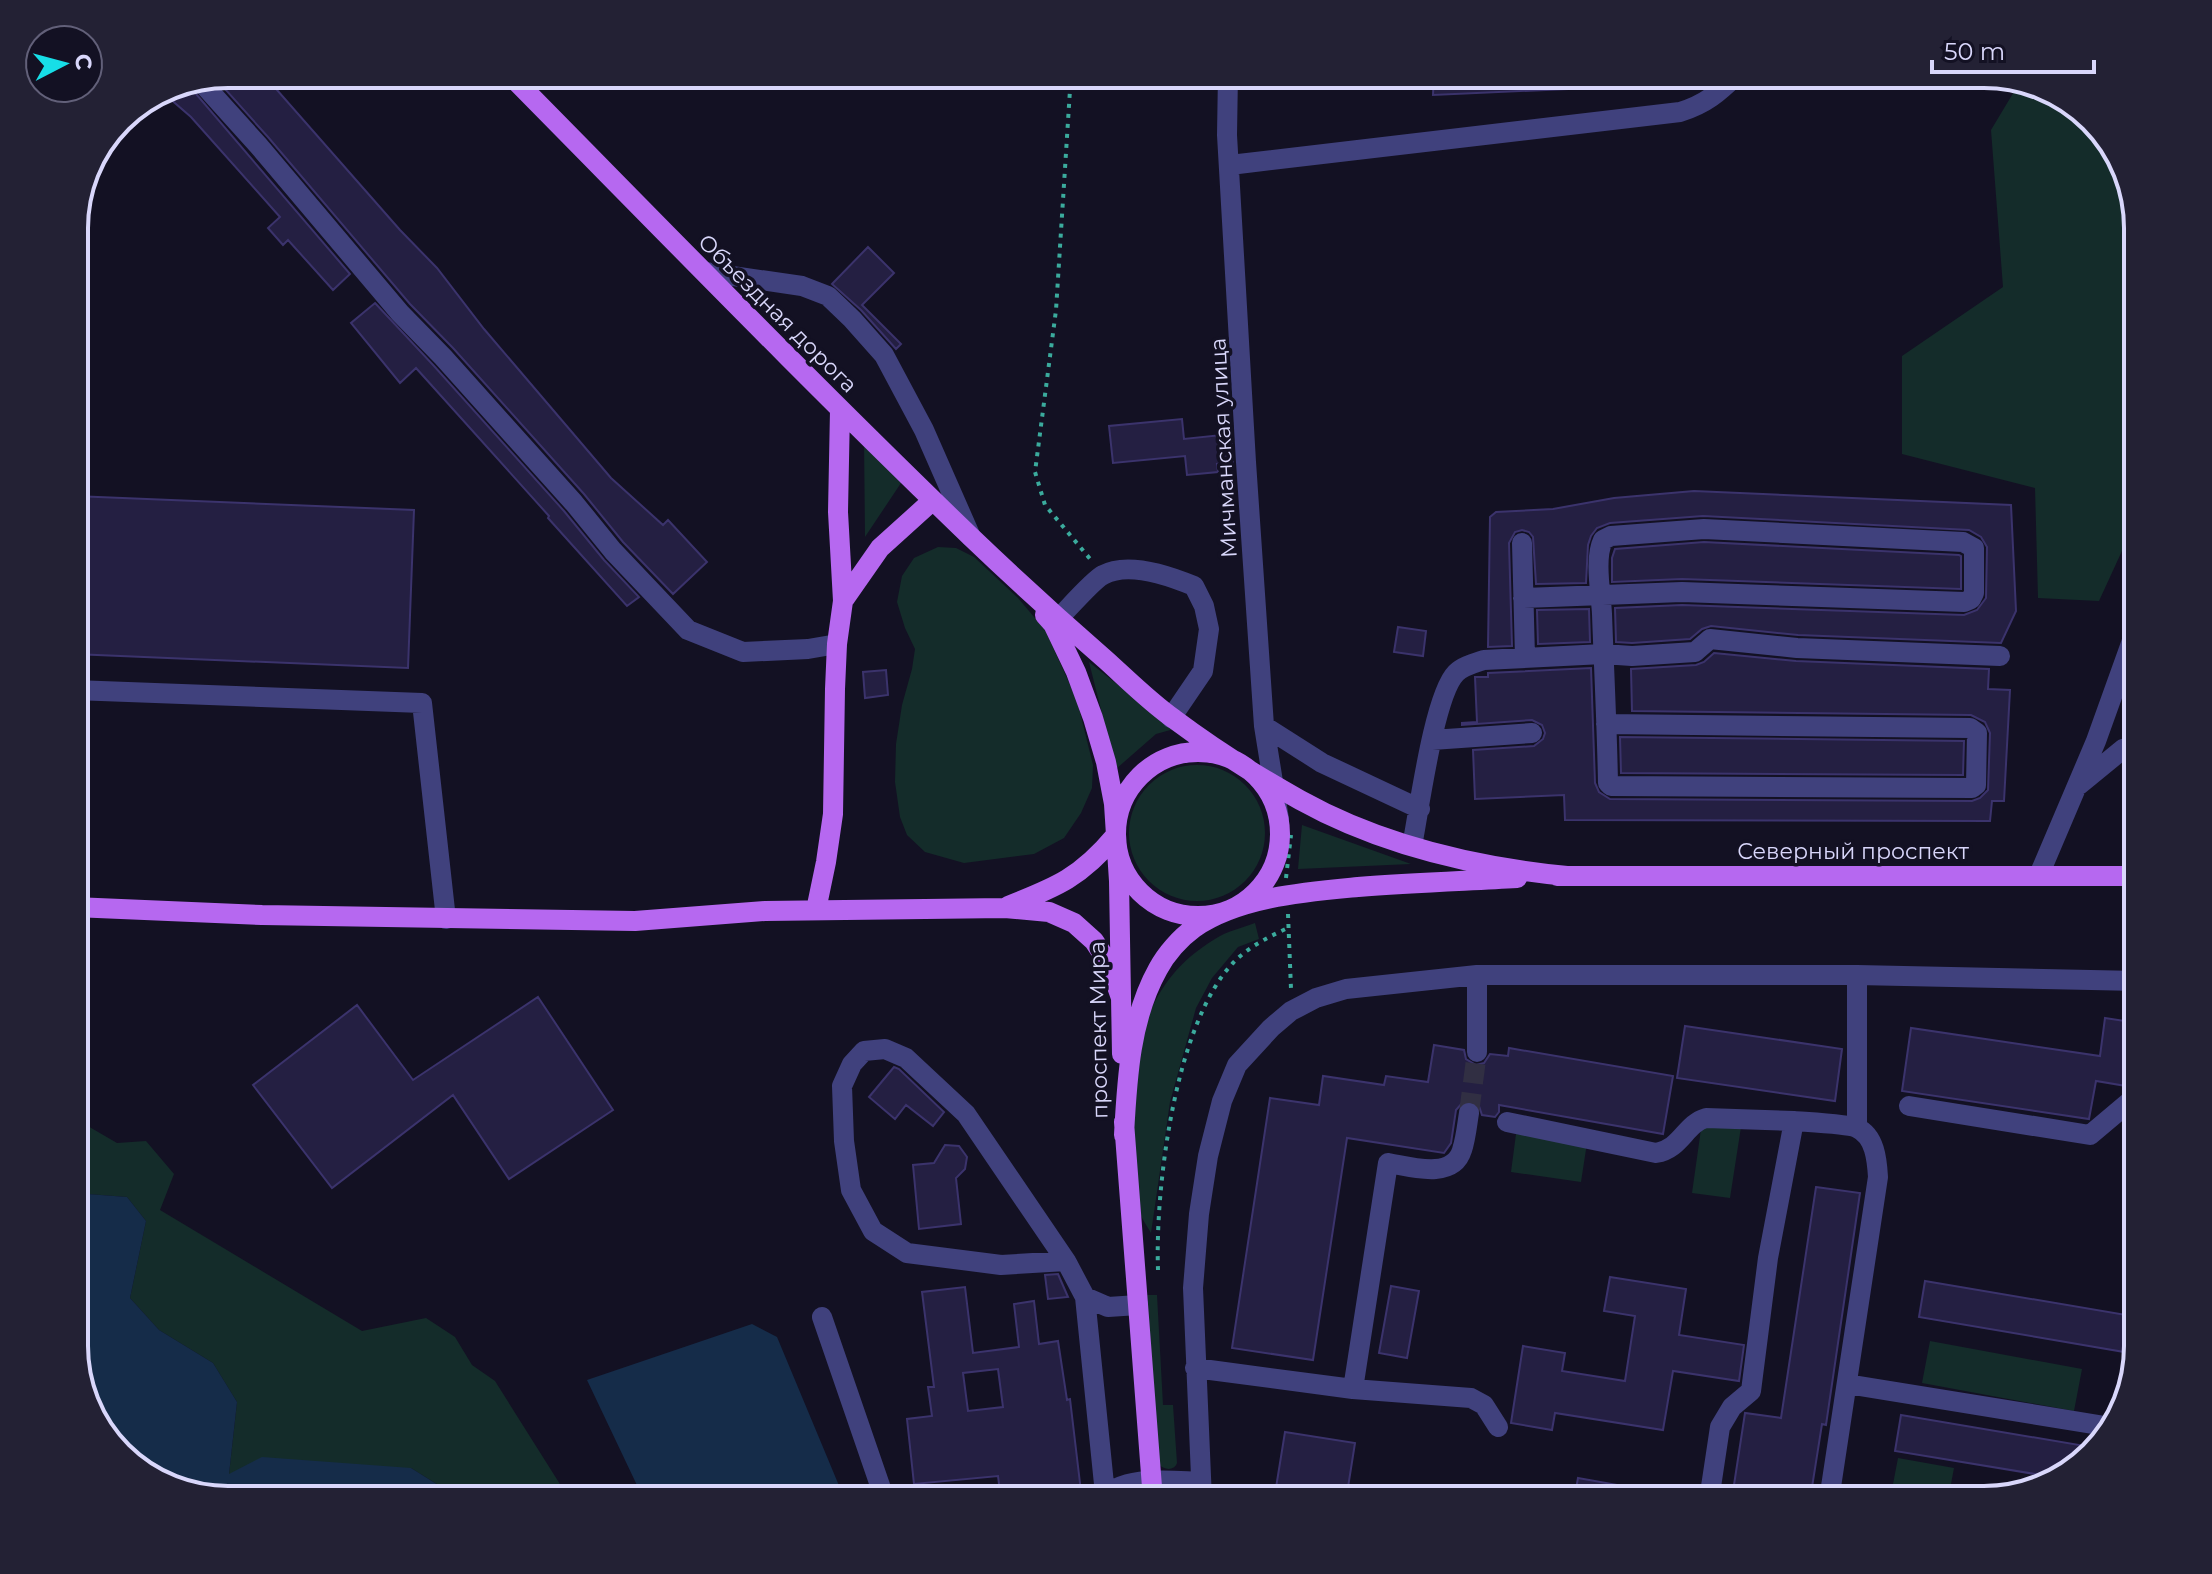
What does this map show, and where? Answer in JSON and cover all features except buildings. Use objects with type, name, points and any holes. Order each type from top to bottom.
[{"type":"main road","name":"Объездная дорога","points":[[523,88],[840,410],[1017,582]]},
{"type":"main road","points":[[816,910],[833,814],[837,644],[843,601],[838,512],[840,410]]},
{"type":"main road","points":[[843,601],[880,548],[932,501]]},
{"type":"main road","points":[[1017,582],[1171,718],[1302,801],[1349,824],[1412,846],[1483,864],[1567,876]]},
{"type":"main road","name":"проспект Мира","points":[[1017,582],[1053,624],[1076,672],[1106,762],[1114,804],[1124,1135],[1152,1486]]},
{"type":"main road","points":[[1124,1135],[1130,1058],[1137,1025],[1158,968],[1174,946],[1193,928],[1221,913],[1240,905],[1256,893],[1269,876],[1280,839],[1279,819],[1273,800],[1253,773],[1239,763],[1223,755],[1188,752],[1157,763],[1131,787],[1117,819],[1116,835],[1121,863],[1141,894],[1153,903],[1183,915],[1202,917],[1221,913],[1285,895],[1404,883],[1567,876]]},
{"type":"main road","points":[[1005,908],[1069,879],[1087,867],[1116,835]]},
{"type":"main road","name":"Северный проспект","points":[[1567,876],[2124,876]]},
{"type":"main road","points":[[88,908],[262,915],[635,921],[765,911],[1005,908],[1049,912],[1074,923],[1094,941],[1109,964],[1121,998]]},
{"type":"street","name":"Мичманская улица","points":[[1228,88],[1227,135],[1264,726],[1279,819]]},
{"type":"street","points":[[1230,165],[1680,112],[1714,97],[1723,88]]},
{"type":"street","points":[[209,90],[400,313],[688,630],[743,652],[808,649],[837,644]]},
{"type":"street","points":[[705,272],[802,286],[828,296],[852,319],[891,367],[924,430],[971,537]]},
{"type":"street","points":[[1523,598],[1601,594],[1682,592],[1964,602],[1971,599],[1974,593],[1975,553],[1971,545],[1963,542],[1704,529],[1611,536],[1603,540],[1599,549],[1601,594],[1608,783],[1611,786],[1968,789],[1976,785],[1977,733],[1970,728],[1606,724]]},
{"type":"street","points":[[1522,543],[1525,657]]},
{"type":"street","points":[[1058,619],[1103,575],[1121,570],[1148,571],[1194,586],[1204,606],[1209,629],[1203,671],[1171,718]]},
{"type":"street","points":[[1412,846],[1445,689],[1456,673],[1484,660],[1695,652],[1710,639],[1797,648],[2000,656]]},
{"type":"street","points":[[2039,875],[2078,786],[2124,665]]},
{"type":"street","points":[[88,691],[422,703],[446,919]]},
{"type":"street","points":[[1264,726],[1322,763],[1420,809]]},
{"type":"street","points":[[1432,740],[1532,733]]},
{"type":"street","points":[[2078,786],[2124,750]]},
{"type":"street","points":[[1477,975],[1477,1052]]},
{"type":"street","points":[[1202,1486],[1193,1288],[1208,1156],[1222,1101],[1237,1065],[1291,1011],[1316,998],[1346,989],[1477,975],[1857,975],[2124,981]]},
{"type":"street","points":[[1857,975],[1857,1128]]},
{"type":"street","points":[[1066,1261],[1001,1265],[907,1253],[873,1231],[851,1190],[844,1141],[842,1086],[852,1064],[864,1051],[885,1049],[906,1058],[966,1114],[1066,1261],[1085,1297],[1102,1486]]},
{"type":"street","points":[[1909,1106],[2090,1135],[2124,1106]]},
{"type":"street","points":[[1353,1389],[1388,1163],[1438,1171],[1447,1167],[1462,1154],[1469,1113]]},
{"type":"street","points":[[1507,1122],[1656,1153],[1674,1146],[1698,1120],[1706,1118],[1794,1121],[1857,1128],[1871,1142],[1877,1156],[1878,1177],[1831,1486]]},
{"type":"street","points":[[1711,1486],[1720,1427],[1732,1407],[1751,1391],[1768,1258],[1794,1121]]},
{"type":"street","points":[[1085,1297],[1108,1307],[1138,1305]]},
{"type":"street","points":[[822,1317],[880,1486]]},
{"type":"street","points":[[1195,1368],[1353,1389],[1471,1398],[1484,1405],[1498,1427]]},
{"type":"street","points":[[1847,1384],[2099,1425]]},
{"type":"path","points":[[1070,88],[1056,310],[1035,472],[1045,505],[1103,575]]},
{"type":"path","points":[[1291,1011],[1290,927],[1285,895],[1294,818],[1302,801]]},
{"type":"green space","points":[[2014,92],[2046,102],[2089,136],[2110,166],[2117,183],[2124,228],[2124,547],[2099,601],[2038,598],[2035,488],[1902,454],[1902,356],[2003,287],[1991,130]]},
{"type":"green space","points":[[864,440],[903,480],[865,537]]},
{"type":"green space","points":[[938,547],[956,548],[974,557],[1018,598],[1045,630],[1077,700],[1093,765],[1092,788],[1081,813],[1064,838],[1034,854],[964,863],[925,852],[907,835],[900,817],[895,782],[896,744],[915,649],[897,602],[902,576],[914,558]]},
{"type":"green space","points":[[1089,662],[1174,729],[1156,734],[1116,769]]},
{"type":"green space","points":[[1197,765],[1223,771],[1245,785],[1259,807],[1265,833],[1259,859],[1245,881],[1223,895],[1197,901],[1171,895],[1149,881],[1135,859],[1129,833],[1135,807],[1149,785],[1171,771]]},
{"type":"green space","points":[[1302,825],[1411,864],[1298,869]]},
{"type":"green space","points":[[1255,923],[1259,939],[1238,947],[1212,978],[1196,1008],[1170,1102],[1151,1233],[1139,1212],[1135,1176],[1135,1079],[1145,1025],[1170,978],[1190,957],[1220,936]]},
{"type":"green space","points":[[1702,1122],[1741,1127],[1730,1198],[1692,1193]]},
{"type":"green space","points":[[88,1126],[117,1143],[146,1141],[174,1174],[160,1210],[362,1331],[426,1318],[455,1337],[472,1365],[495,1381],[561,1486],[440,1486],[411,1468],[229,1474],[237,1402],[213,1363],[159,1330],[130,1298],[146,1221],[127,1197],[88,1194]]},
{"type":"green space","points":[[1516,1134],[1587,1143],[1581,1182],[1511,1172]]},
{"type":"green space","points":[[1147,1295],[1157,1295],[1163,1405],[1173,1405],[1177,1463],[1169,1469],[1159,1465]]},
{"type":"green space","points":[[1930,1341],[2082,1369],[2074,1411],[1922,1383]]},
{"type":"green space","points":[[1898,1458],[1954,1468],[1951,1486],[1893,1486]]},
{"type":"water","points":[[88,1194],[127,1197],[146,1221],[130,1298],[159,1330],[213,1363],[237,1402],[229,1474],[262,1457],[411,1468],[440,1486],[210,1485],[174,1475],[136,1451],[107,1416],[93,1382],[88,1355]]},
{"type":"water","points":[[752,1324],[777,1337],[839,1486],[637,1486],[587,1380]]},
{"type":"tunnel","points":[[1469,1113],[1477,1052]]}]
